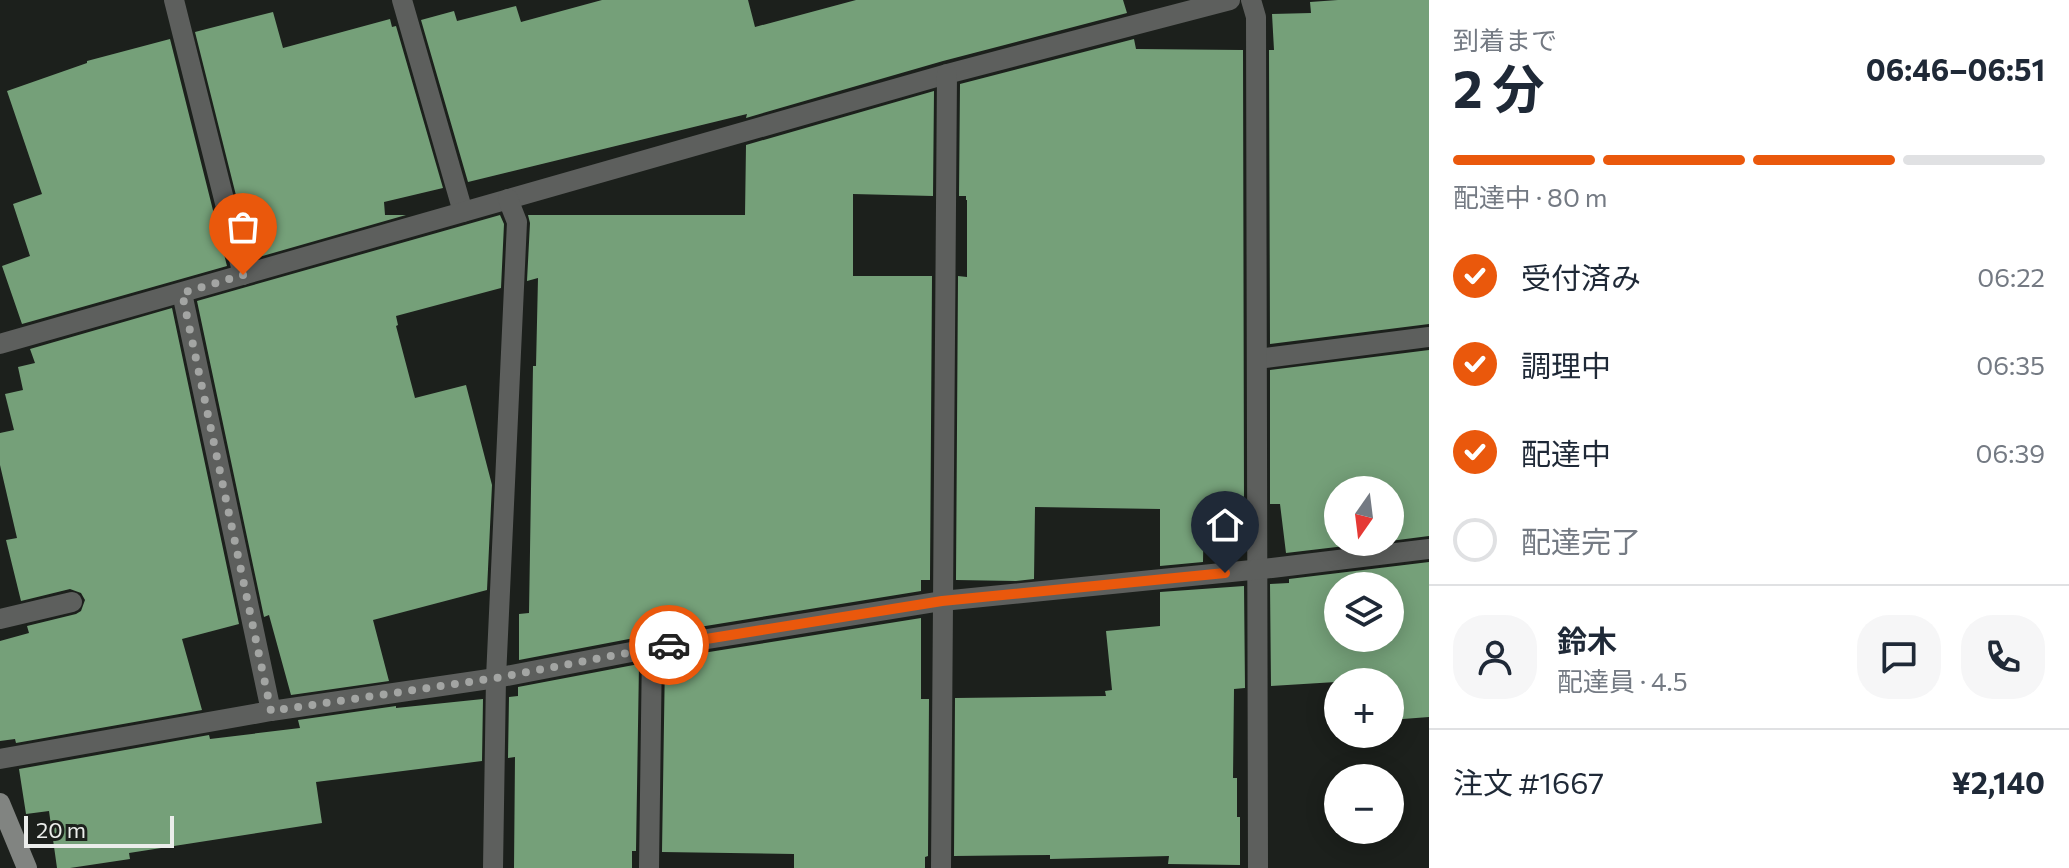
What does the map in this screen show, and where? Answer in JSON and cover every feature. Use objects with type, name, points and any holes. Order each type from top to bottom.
[{"type":"main road","points":[[0,803],[27,868]]},
{"type":"street","points":[[174,0],[243,275]]},
{"type":"street","points":[[402,0],[463,212]]},
{"type":"street","points":[[0,344],[947,74],[1230,0]]},
{"type":"street","points":[[1251,0],[1256,17],[1258,868]]},
{"type":"street","points":[[941,868],[947,74]]},
{"type":"street","points":[[493,868],[496,678],[517,222],[508,199]]},
{"type":"street","points":[[182,293],[271,711]]},
{"type":"street","points":[[1257,359],[1429,337]]},
{"type":"street","points":[[0,759],[271,711],[496,678],[652,648],[942,601],[1257,570],[1429,549]]},
{"type":"street","points":[[0,619],[72,602]]},
{"type":"street","points":[[649,868],[652,648]]},
{"type":"building","points":[[602,0],[748,0],[755,27],[856,0],[1123,0],[1127,13],[943,61],[746,118],[747,114],[468,182],[421,20],[454,11],[457,21],[516,6],[521,22]]},
{"type":"building","points":[[1429,0],[1429,324],[1270,344],[1269,50],[1274,50],[1272,14],[1311,13],[1310,2]]},
{"type":"building","points":[[273,12],[283,48],[390,19],[392,27],[396,26],[443,188],[384,202],[385,215],[406,215],[252,259],[195,32]]},
{"type":"building","points":[[170,39],[227,266],[22,324],[2,266],[30,256],[13,204],[42,194],[7,91],[87,61]]},
{"type":"building","points":[[1134,39],[1136,49],[1243,50],[1244,504],[1204,504],[1203,562],[1160,566],[1160,509],[1035,507],[1034,579],[956,580],[958,276],[967,277],[967,200],[966,196],[959,196],[960,84]]},
{"type":"building","points":[[934,91],[933,196],[853,194],[853,276],[932,276],[930,580],[921,580],[921,591],[650,635],[519,660],[519,614],[529,613],[533,366],[536,366],[538,278],[527,281],[528,215],[745,215],[746,145]]},
{"type":"building","points":[[500,215],[504,224],[501,288],[396,316],[415,398],[466,385],[492,485],[487,590],[373,620],[389,681],[291,695],[269,615],[264,617],[197,301]]},
{"type":"building","points":[[172,308],[239,624],[182,639],[202,710],[16,743],[15,739],[0,741],[0,641],[29,633],[27,626],[76,614],[81,611],[85,600],[81,593],[70,589],[21,601],[6,540],[17,538],[0,465],[0,433],[14,430],[5,394],[23,390],[18,367],[35,363],[30,349]]},
{"type":"building","points":[[1429,350],[1429,536],[1404,539],[1404,476],[1324,476],[1324,549],[1286,553],[1280,504],[1270,504],[1270,370]]},
{"type":"building","points":[[1429,562],[1429,717],[1404,719],[1404,668],[1324,668],[1324,683],[1271,686],[1270,584],[1289,583],[1289,579],[1324,575],[1324,652],[1404,652],[1404,572],[1347,572]]},
{"type":"building","points":[[1244,586],[1245,688],[1234,689],[1233,778],[1237,778],[1240,865],[1168,864],[1169,856],[1050,859],[1050,855],[954,856],[955,698],[1106,696],[1105,691],[1112,690],[1106,631],[1160,626],[1160,592]]},
{"type":"building","points":[[921,618],[921,699],[929,699],[928,856],[925,857],[925,868],[794,868],[794,854],[662,852],[665,659]]},
{"type":"building","points":[[639,664],[636,851],[632,851],[632,868],[514,868],[515,757],[508,758],[509,697],[518,696],[518,687]]},
{"type":"building","points":[[483,699],[482,761],[316,782],[322,823],[129,853],[130,859],[57,868],[49,811],[26,814],[19,769],[209,735],[210,739],[300,728],[298,720],[396,706]]},
{"type":"way so far","points":[[243,275],[182,293],[271,711],[496,678],[669,645]]},
{"type":"route","points":[[669,645],[942,601],[1225,573]]}]
